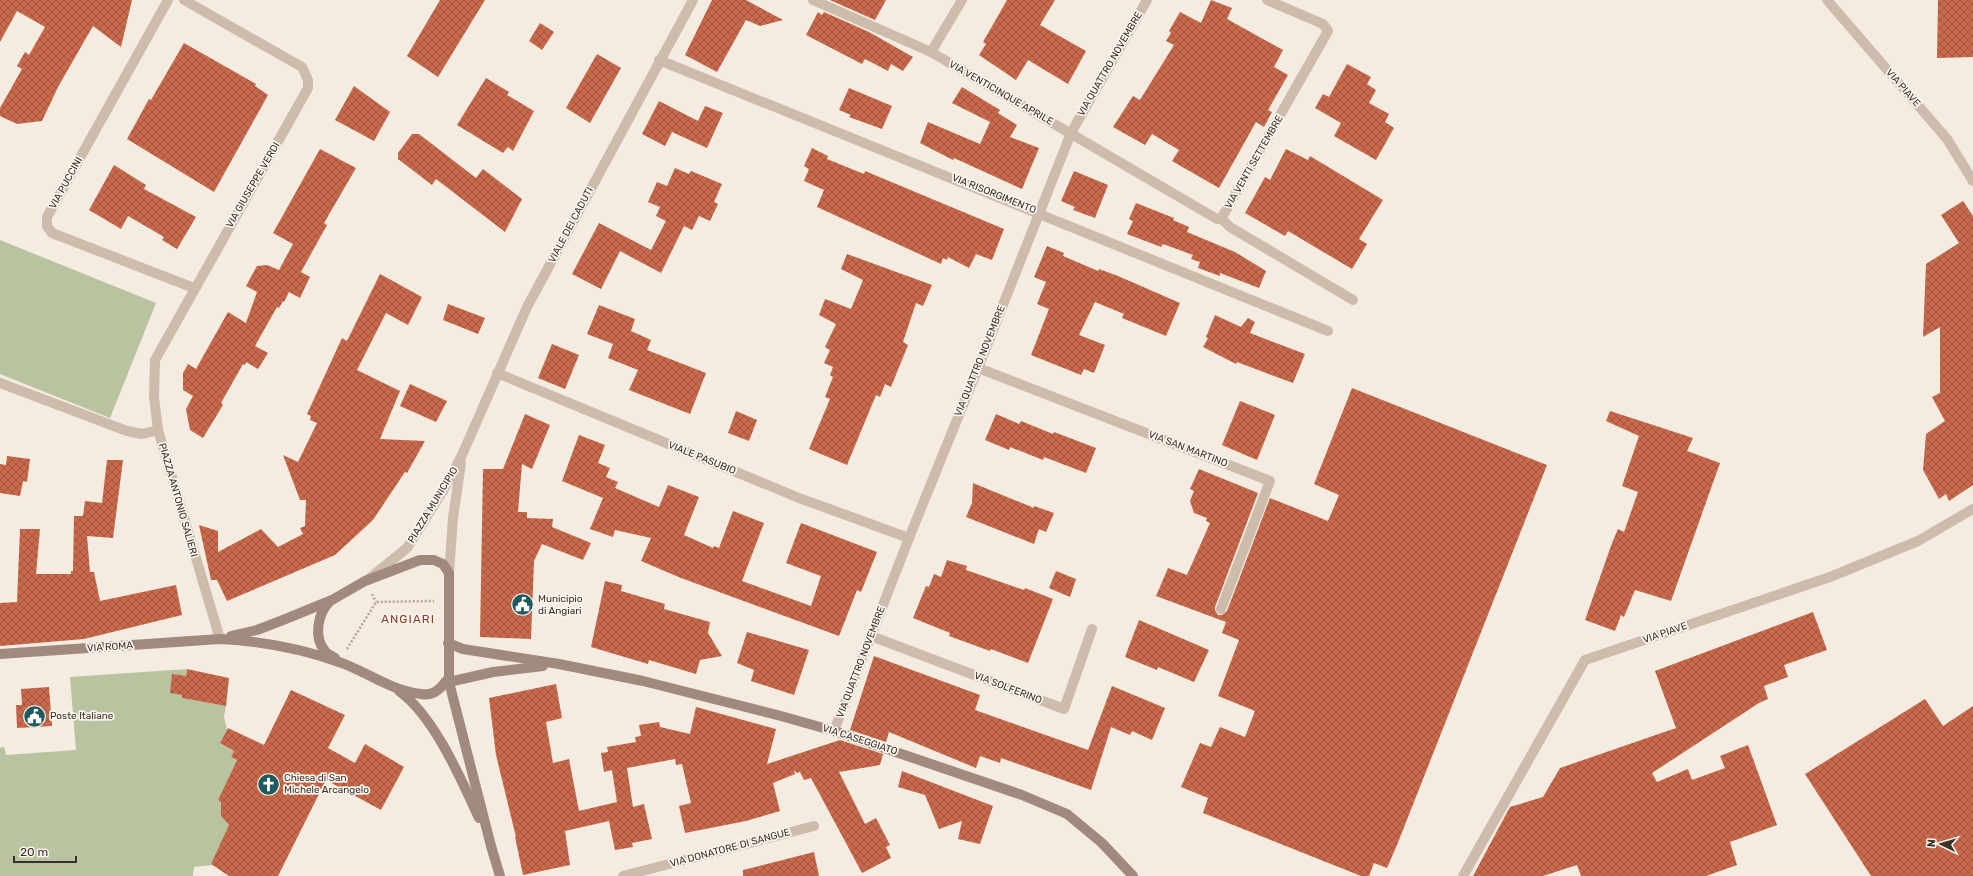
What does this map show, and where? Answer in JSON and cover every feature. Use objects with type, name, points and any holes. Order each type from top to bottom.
[{"type":"street","name":"VIA PUCCINI","points":[[168,0],[47,217],[47,226],[52,233],[194,288]]},
{"type":"street","name":"VIA GIUSEPPE VERDI","points":[[158,430],[154,396],[154,360],[308,88],[308,80],[302,67],[184,0]]},
{"type":"street","name":"VIALE DEI CADUTI","points":[[462,455],[527,307],[693,0]]},
{"type":"street","name":"VIA VENTICINQUE APRILE","points":[[813,0],[931,52],[1071,133]]},
{"type":"street","points":[[931,52],[962,0]]},
{"type":"street","name":"VIA QUATTRO NOVEMBRE","points":[[834,731],[908,538],[978,368],[1071,133],[1147,0]]},
{"type":"street","name":"VIA VENTI SETTEMBRE","points":[[1071,133],[1214,218],[1221,218],[1328,31],[1323,24],[1267,0]]},
{"type":"street","name":"VIA PIAVE","points":[[1827,0],[1946,140],[1973,181]]},
{"type":"street","name":"VIA RISORGIMENTO","points":[[660,60],[1039,212],[1328,331]]},
{"type":"street","points":[[1221,218],[1230,227],[1353,300]]},
{"type":"street","name":"VIA SAN MARTINO","points":[[978,368],[1270,481],[1222,609]]},
{"type":"street","name":"VIALE PASUBIO","points":[[498,373],[798,498],[908,538]]},
{"type":"street","name":"PIAZZA ANTONIO SALIERI","points":[[0,383],[127,431],[142,434],[158,430],[220,639]]},
{"type":"street","name":"PIAZZA MUNICIPIO","points":[[462,455],[453,518],[449,572],[449,682],[500,876]]},
{"type":"street","name":"PIAZZA MUNICIPIO","points":[[220,639],[256,630],[332,600],[365,581],[407,548],[426,519],[462,455]]},
{"type":"street","name":"VIA PIAVE","points":[[1463,876],[1585,660],[1830,577],[1918,541],[1973,508]]},
{"type":"street","name":"PIAZZA MUNICIPIO","points":[[365,581],[420,560],[434,560],[443,564],[449,572]]},
{"type":"street","name":"PIAZZA MUNICIPIO","points":[[332,600],[323,608],[320,618],[319,638],[325,652],[340,662]]},
{"type":"street","name":"VIA SOLFERINO","points":[[871,636],[1064,709],[1092,629]]},
{"type":"street","name":"PIAZZA MUNICIPIO","points":[[220,639],[279,644],[340,662],[393,686],[416,694],[428,695],[437,691],[446,681],[449,682],[493,672],[559,664]]},
{"type":"street","name":"VIA ROMA","points":[[0,654],[220,639]]},
{"type":"street","points":[[448,643],[463,649],[559,664]]},
{"type":"street","name":"VIA CASEGGIATO","points":[[559,664],[643,680],[781,716],[834,731],[1022,795],[1067,814],[1102,843],[1133,876]]},
{"type":"street","name":"PIAZZA MUNICIPIO","points":[[393,686],[416,707],[446,751],[465,787],[491,846]]},
{"type":"street","name":"VIA DONATORE DI SANGUE","points":[[623,876],[814,826]]},
{"type":"path","points":[[340,662],[376,602],[448,601]]},
{"type":"green space","points":[[0,240],[156,303],[110,418],[0,374]]},
{"type":"green space","points":[[187,669],[182,698],[226,706],[224,717],[227,730],[220,743],[234,751],[231,757],[237,760],[218,800],[223,803],[221,807],[221,816],[230,823],[212,865],[194,867],[193,876],[0,876],[0,748],[4,747],[6,755],[76,750],[70,677]]},
{"type":"building","points":[[0,0],[132,0],[121,47],[93,26],[58,87],[42,121],[17,124],[0,116],[0,108],[22,69],[17,66],[25,52],[29,55],[45,27],[17,11],[0,42]]},
{"type":"building","points":[[440,0],[485,0],[438,77],[407,56]]},
{"type":"building","points":[[712,0],[746,0],[783,20],[760,26],[746,20],[717,72],[685,55]]},
{"type":"building","points":[[830,0],[886,0],[875,20]]},
{"type":"building","points":[[1007,0],[1055,0],[1040,25],[1086,51],[1068,84],[1028,60],[1016,80],[979,55],[986,44],[983,42]]},
{"type":"building","points":[[1211,0],[1232,8],[1227,19],[1283,50],[1274,67],[1288,75],[1268,110],[1272,112],[1264,127],[1256,122],[1219,188],[1172,161],[1179,150],[1152,134],[1145,145],[1113,127],[1133,96],[1140,100],[1174,45],[1166,41],[1171,33],[1169,31],[1180,12],[1201,23]]},
{"type":"building","points":[[1938,0],[1973,0],[1973,57],[1937,58]]},
{"type":"building","points":[[818,12],[822,15],[824,12],[869,32],[913,57],[903,71],[891,64],[888,71],[865,59],[862,64],[806,35]]},
{"type":"building","points":[[540,23],[554,32],[542,50],[529,41]]},
{"type":"building","points":[[184,43],[256,84],[255,86],[268,95],[214,192],[127,139],[149,99],[151,100]]},
{"type":"building","points":[[597,54],[621,68],[590,123],[566,108]]},
{"type":"building","points":[[1347,64],[1371,77],[1367,84],[1376,90],[1369,103],[1389,114],[1385,122],[1394,128],[1376,160],[1334,136],[1341,123],[1315,108],[1323,94],[1329,97]]},
{"type":"building","points":[[486,78],[509,92],[507,95],[534,111],[513,151],[508,147],[503,153],[457,125]]},
{"type":"building","points":[[354,86],[390,112],[374,141],[335,120]]},
{"type":"building","points":[[962,87],[1000,110],[998,113],[1017,125],[1010,137],[1039,148],[1022,189],[954,158],[953,160],[920,143],[928,122],[980,144],[990,122],[952,103]]},
{"type":"building","points":[[849,88],[892,106],[882,129],[849,117],[851,115],[839,110]]},
{"type":"building","points":[[659,101],[698,121],[705,106],[723,113],[707,148],[672,132],[665,146],[642,134]]},
{"type":"building","points":[[412,134],[419,134],[476,178],[483,169],[522,199],[505,232],[436,179],[432,185],[398,159],[398,153]]},
{"type":"building","points":[[812,148],[828,156],[827,159],[864,174],[865,171],[1004,229],[992,260],[976,254],[969,268],[948,257],[947,260],[943,258],[941,264],[817,207],[824,190],[804,181],[809,169],[804,166]]},
{"type":"building","points":[[320,149],[356,168],[324,223],[327,225],[301,272],[310,277],[300,298],[289,292],[284,302],[283,301],[279,308],[277,307],[255,346],[268,353],[258,369],[246,362],[245,365],[243,364],[221,403],[223,405],[203,438],[190,430],[186,409],[193,396],[183,390],[183,373],[188,364],[196,369],[228,312],[246,323],[257,292],[246,286],[257,266],[267,265],[279,270],[293,244],[273,233]]},
{"type":"building","points":[[1286,149],[1308,160],[1310,156],[1383,200],[1359,239],[1367,244],[1352,269],[1288,231],[1285,236],[1245,213],[1265,177],[1270,180]]},
{"type":"building","points":[[114,165],[146,185],[144,189],[196,217],[177,249],[162,240],[164,237],[128,216],[121,229],[89,210]]},
{"type":"building","points":[[675,168],[689,174],[691,171],[722,184],[714,202],[718,204],[710,221],[699,216],[692,230],[684,226],[661,273],[620,251],[601,289],[572,274],[599,223],[651,250],[666,221],[656,216],[660,207],[648,202],[657,182],[667,186]]},
{"type":"building","points":[[1074,171],[1108,185],[1095,218],[1073,210],[1075,207],[1061,201]]},
{"type":"building","points":[[1963,201],[1973,216],[1973,485],[1949,501],[1946,494],[1939,499],[1923,470],[1926,434],[1945,421],[1932,397],[1940,393],[1940,327],[1923,337],[1926,264],[1959,243],[1941,215]]},
{"type":"building","points":[[1136,203],[1174,218],[1173,220],[1189,227],[1187,232],[1235,252],[1266,271],[1259,288],[1220,273],[1220,276],[1198,268],[1200,262],[1191,259],[1193,255],[1163,244],[1161,247],[1127,234],[1133,221],[1129,219]]},
{"type":"building","points":[[1047,246],[1064,253],[1063,256],[1098,271],[1099,269],[1118,276],[1180,303],[1166,336],[1122,318],[1124,314],[1095,302],[1079,335],[1105,345],[1094,373],[1084,369],[1081,375],[1031,355],[1049,309],[1037,304],[1046,282],[1034,277]]},
{"type":"building","points":[[847,254],[932,285],[923,306],[916,303],[903,342],[908,345],[891,387],[885,384],[880,397],[876,395],[847,465],[809,449],[830,399],[825,397],[833,377],[830,375],[833,367],[824,363],[830,350],[825,347],[836,324],[819,315],[825,299],[851,309],[863,280],[841,269]]},
{"type":"building","points":[[380,274],[422,297],[408,325],[386,313],[357,370],[400,391],[380,439],[425,441],[407,473],[405,472],[373,520],[335,555],[227,601],[217,580],[211,580],[199,525],[218,531],[218,552],[261,529],[278,547],[303,534],[300,528],[305,526],[306,500],[300,500],[283,455],[298,462],[317,423],[310,420],[311,416],[307,414],[342,338],[347,341]]},
{"type":"building","points":[[448,304],[485,318],[478,334],[443,320]]},
{"type":"building","points":[[599,305],[635,319],[631,331],[651,340],[647,350],[706,373],[690,414],[629,390],[638,370],[608,358],[613,344],[587,334]]},
{"type":"building","points":[[1215,315],[1241,327],[1248,318],[1255,322],[1250,333],[1305,354],[1293,383],[1237,362],[1236,364],[1203,347],[1208,338],[1206,337]]},
{"type":"building","points":[[552,344],[579,355],[565,389],[538,378]]},
{"type":"building","points":[[410,384],[447,401],[436,422],[400,406]]},
{"type":"building","points":[[1352,388],[1547,465],[1397,845],[1387,868],[1374,863],[1369,876],[1361,876],[1203,813],[1208,798],[1181,787],[1200,743],[1211,747],[1220,727],[1245,737],[1255,711],[1218,696],[1239,640],[1222,633],[1226,622],[1156,596],[1168,568],[1187,575],[1210,523],[1206,521],[1207,518],[1194,513],[1190,501],[1194,491],[1190,489],[1199,469],[1258,493],[1215,607],[1218,615],[1222,615],[1227,611],[1270,498],[1328,521],[1339,495],[1314,484]]},
{"type":"building","points":[[1240,401],[1275,415],[1257,460],[1222,445]]},
{"type":"building","points":[[736,411],[757,420],[749,441],[728,433]]},
{"type":"building","points":[[1610,411],[1693,438],[1687,451],[1720,463],[1671,601],[1635,590],[1624,617],[1621,615],[1615,631],[1585,620],[1612,543],[1618,529],[1624,532],[1638,492],[1622,486],[1639,436],[1606,421]]},
{"type":"building","points":[[525,414],[550,425],[532,469],[522,464],[518,512],[527,512],[527,518],[553,519],[552,527],[591,543],[583,560],[542,544],[534,561],[531,639],[480,637],[483,469],[503,469]]},
{"type":"building","points":[[996,414],[1019,424],[1021,421],[1053,434],[1054,432],[1096,448],[1086,473],[1044,457],[1043,460],[1010,447],[1009,450],[985,440]]},
{"type":"building","points":[[579,435],[605,445],[598,463],[610,468],[606,477],[618,482],[615,488],[659,507],[668,485],[699,497],[684,535],[713,548],[714,546],[719,548],[733,511],[764,523],[742,581],[811,606],[821,576],[786,563],[801,523],[877,552],[861,592],[857,590],[839,636],[681,578],[641,561],[651,538],[615,530],[613,537],[590,529],[603,498],[562,481]]},
{"type":"building","points":[[7,456],[30,459],[27,482],[23,481],[20,496],[0,493],[0,464],[6,465]]},
{"type":"building","points":[[107,460],[123,460],[113,538],[87,536],[90,572],[94,572],[100,601],[176,585],[182,615],[84,639],[0,646],[0,603],[17,602],[20,529],[40,529],[36,574],[71,574],[71,571],[73,571],[74,516],[83,516],[85,501],[102,503]]},
{"type":"building","points":[[973,483],[1034,508],[1034,506],[1054,513],[1046,532],[1039,529],[1034,544],[966,517],[972,503]]},
{"type":"building","points":[[947,560],[967,566],[966,570],[1024,590],[1025,588],[1053,599],[1028,663],[991,649],[990,651],[949,636],[950,633],[913,618],[926,586],[929,587],[934,574],[941,577]]},
{"type":"building","points":[[1056,571],[1076,579],[1070,597],[1049,588]]},
{"type":"building","points":[[605,581],[622,585],[621,591],[665,604],[664,609],[710,622],[708,633],[722,656],[700,660],[696,674],[649,660],[648,664],[591,647]]},
{"type":"building","points":[[1813,612],[1827,650],[1784,665],[1788,677],[1764,686],[1768,699],[1759,703],[1652,773],[1657,782],[1688,769],[1692,780],[1725,768],[1720,756],[1748,745],[1777,825],[1730,842],[1737,865],[1706,876],[1581,876],[1577,865],[1543,876],[1473,876],[1510,807],[1543,797],[1560,768],[1676,728],[1655,671]]},
{"type":"building","points":[[1139,620],[1209,650],[1194,682],[1158,667],[1157,670],[1125,657]]},
{"type":"building","points":[[747,632],[809,650],[794,695],[751,681],[754,670],[737,663]]},
{"type":"building","points":[[874,656],[980,695],[975,710],[1088,750],[1112,686],[1165,708],[1152,740],[1132,731],[1130,735],[1111,727],[1091,790],[1001,758],[1000,763],[980,756],[976,768],[889,732],[886,742],[850,730]]},
{"type":"building","points":[[187,669],[229,678],[226,706],[182,698],[182,695],[170,693],[172,674],[186,676]]},
{"type":"building","points":[[556,684],[562,718],[546,722],[553,763],[569,759],[579,811],[617,802],[612,770],[604,772],[601,753],[608,752],[607,747],[636,742],[635,737],[641,736],[639,725],[659,722],[660,727],[690,734],[696,707],[776,729],[767,764],[840,740],[883,754],[880,765],[839,772],[865,824],[876,818],[890,845],[886,847],[891,858],[862,873],[811,778],[804,780],[800,772],[797,773],[794,770],[795,774],[773,783],[780,811],[746,821],[685,833],[679,806],[691,803],[682,764],[676,765],[675,759],[627,768],[633,807],[644,804],[652,839],[632,843],[633,847],[615,850],[609,821],[565,831],[570,865],[523,875],[516,837],[496,755],[489,698]]},
{"type":"building","name":"Poste Italiane","points":[[49,687],[52,726],[17,728],[16,705],[22,705],[21,689]]},
{"type":"building","name":"Chiesa di San Michele Arcangelo","points":[[291,690],[345,715],[328,748],[355,763],[365,744],[404,767],[381,810],[326,780],[278,876],[229,876],[211,864],[229,825],[221,816],[221,802],[218,800],[237,760],[231,757],[234,751],[220,743],[228,728],[264,745]]},
{"type":"building","points":[[1925,699],[1943,726],[1973,706],[1973,876],[1871,876],[1805,774]]},
{"type":"building","points":[[902,771],[993,806],[980,844],[958,839],[962,821],[939,829],[925,795],[898,787]]},
{"type":"building","points":[[814,852],[819,876],[743,876],[743,870]]},
{"type":"place","name":"Municipio di Angiari","points":[[522,605]]},
{"type":"place","name":"Poste Italiane","points":[[34,716]]},
{"type":"place","name":"Chiesa di San Michele Arcangelo","points":[[269,784]]},
{"type":"district","name":"ANGIARI","points":[[408,619]]}]
